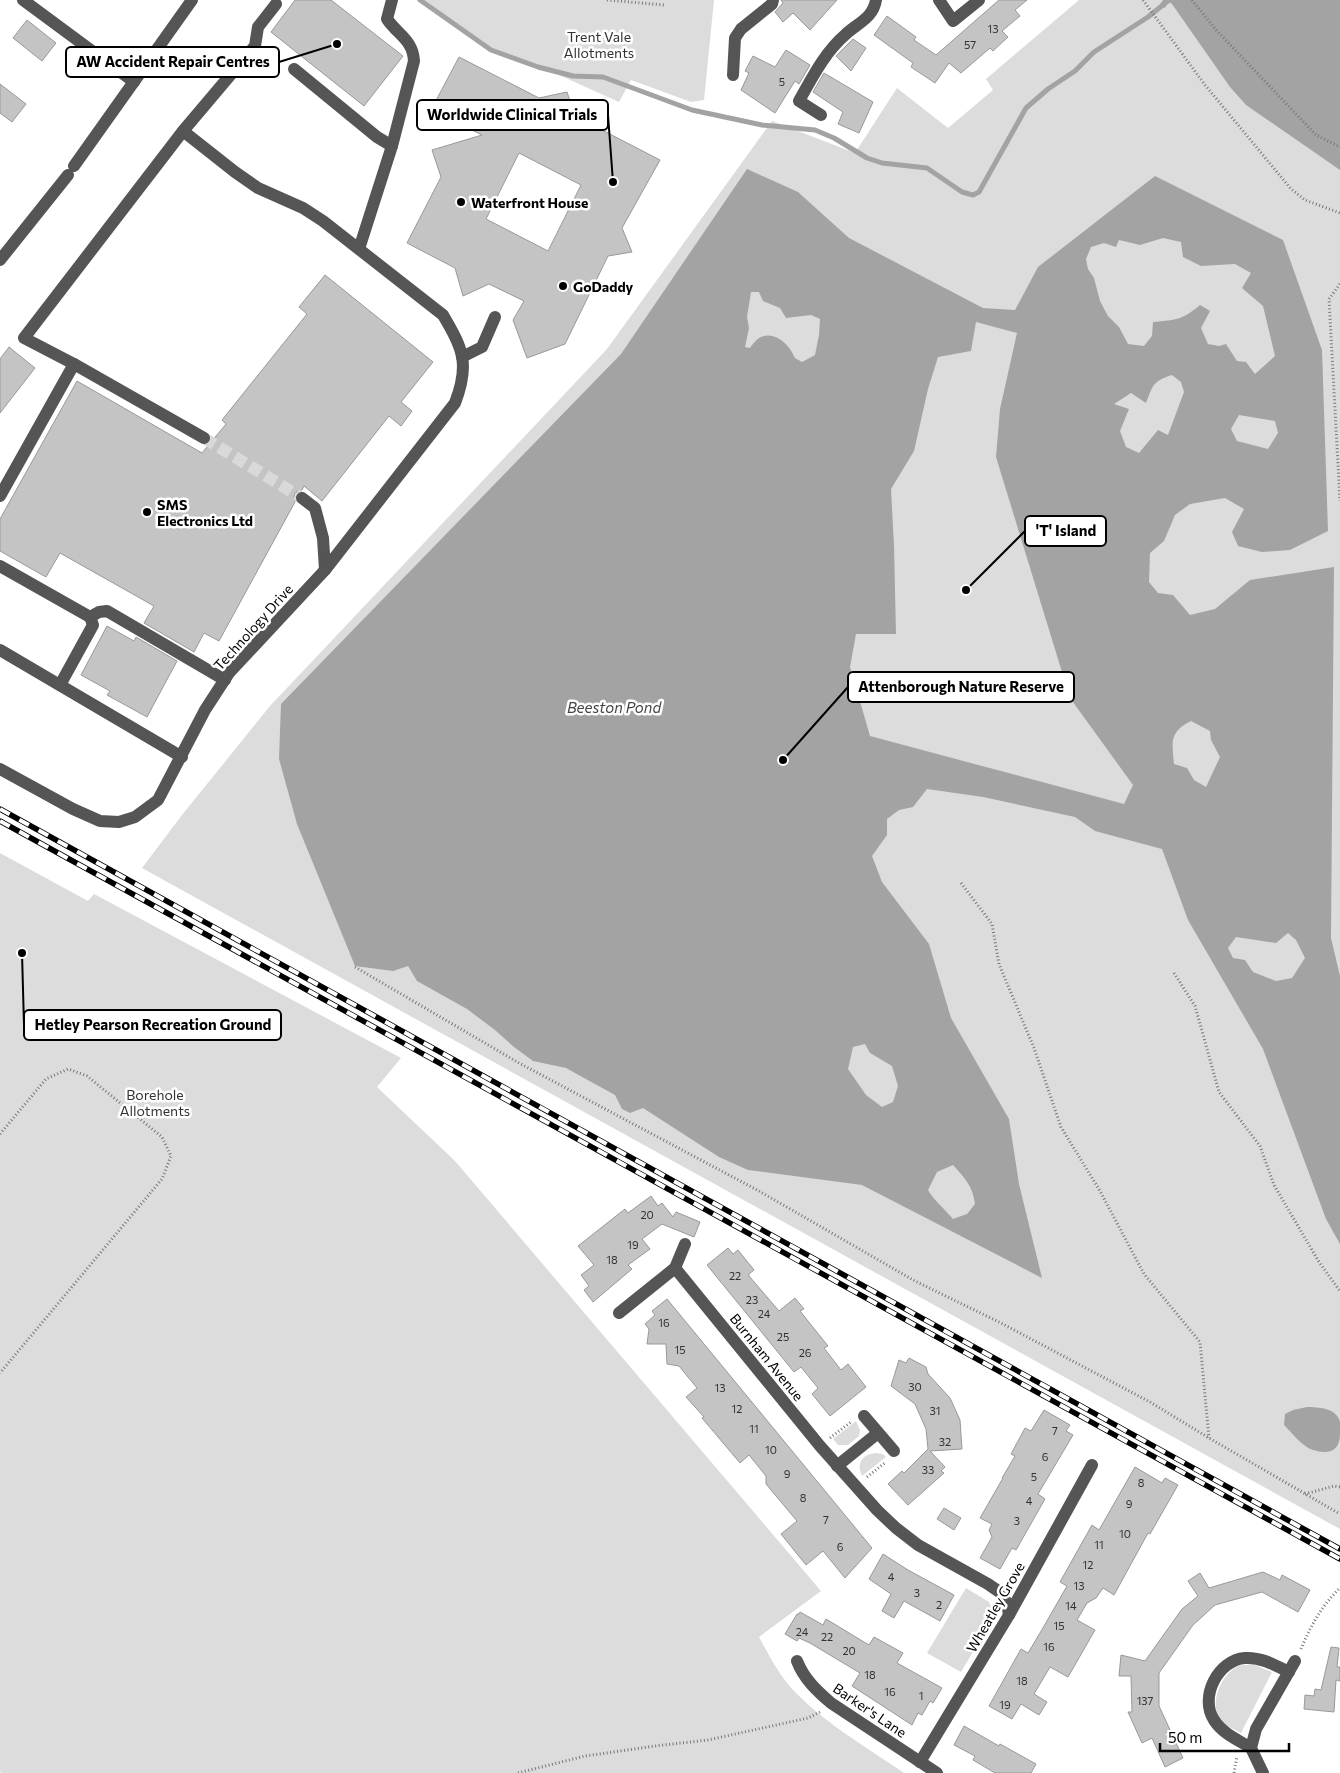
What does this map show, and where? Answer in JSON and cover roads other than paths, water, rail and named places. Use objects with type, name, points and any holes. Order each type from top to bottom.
[{"type":"street","points":[[23,0],[134,82]]},
{"type":"street","points":[[0,260],[71,170],[192,0]]},
{"type":"street","points":[[359,249],[392,146],[414,61],[413,51],[387,20],[392,0]]},
{"type":"street","points":[[733,75],[736,38],[741,29],[772,4],[773,0]]},
{"type":"street","points":[[820,115],[799,101],[823,58],[846,34],[868,18],[875,7],[876,0]]},
{"type":"street","points":[[939,0],[953,21],[979,0]]},
{"type":"street","points":[[204,438],[74,364],[24,338],[183,131],[255,46],[258,27],[276,4]]},
{"type":"street","points":[[294,69],[377,137],[392,146]]},
{"type":"street","name":"Technology Drive","points":[[0,769],[73,809],[100,821],[119,822],[135,817],[158,800],[205,710],[224,680],[265,633],[325,570],[456,403],[462,386],[464,369],[462,357],[455,336],[443,315],[323,221],[303,208],[258,188],[183,131]]},
{"type":"street","points":[[462,357],[482,346],[496,317]]},
{"type":"street","points":[[0,496],[74,364]]},
{"type":"street","points":[[302,498],[315,508],[323,538],[325,570]]},
{"type":"street","points":[[0,566],[90,617],[93,625],[60,685]]},
{"type":"street","points":[[90,617],[99,612],[107,611],[224,680]]},
{"type":"street","points":[[0,650],[182,757]]},
{"type":"street","points":[[619,1313],[675,1268],[685,1244]]},
{"type":"street","name":"Burnham Avenue","points":[[675,1268],[820,1446],[877,1510],[906,1536],[1001,1593],[1007,1603],[1009,1615]]},
{"type":"street","points":[[864,1416],[894,1451]]},
{"type":"street","points":[[837,1466],[878,1433]]},
{"type":"street","name":"Wheatley Grove","points":[[920,1762],[1009,1615],[1092,1465]]},
{"type":"street","points":[[1251,1748],[1256,1729],[1292,1666],[1244,1658],[1226,1666],[1215,1677],[1211,1689],[1210,1708],[1213,1719],[1220,1728],[1251,1748],[1263,1773]]},
{"type":"street","name":"Barker's Lane","points":[[797,1661],[805,1677],[831,1703],[937,1773]]},
{"type":"water","points":[[1163,0],[1340,0],[1340,170],[1246,105],[1230,87],[1172,4],[1168,1],[1165,8],[1159,6]]},
{"type":"water","name":"Beeston Pond","points":[[747,169],[798,192],[849,238],[983,308],[1015,310],[1038,267],[1155,176],[1283,240],[1322,350],[1328,531],[1290,550],[1262,552],[1238,546],[1232,532],[1244,509],[1225,498],[1190,504],[1175,515],[1164,541],[1150,553],[1149,582],[1158,593],[1173,595],[1190,615],[1215,609],[1250,580],[1334,567],[1331,938],[1340,976],[1340,1244],[1326,1219],[1263,1049],[1188,920],[1162,849],[1095,831],[1075,817],[983,797],[927,789],[913,807],[899,810],[887,819],[887,835],[872,856],[882,882],[929,944],[951,1018],[1009,1119],[1019,1184],[1042,1278],[862,1185],[748,1170],[719,1157],[643,1108],[630,1113],[622,1109],[615,1095],[566,1068],[533,1061],[467,1009],[417,981],[408,966],[393,971],[355,966],[297,824],[279,759],[281,704],[621,354]],"holes":[[[1163,238],[1181,242],[1183,257],[1201,266],[1235,264],[1251,273],[1242,288],[1263,306],[1275,356],[1255,374],[1246,362],[1237,361],[1226,344],[1219,346],[1208,344],[1201,328],[1210,311],[1200,305],[1188,314],[1178,318],[1153,322],[1152,336],[1144,346],[1128,344],[1119,327],[1108,316],[1100,301],[1094,278],[1088,269],[1086,259],[1091,247],[1104,243],[1116,247],[1119,240],[1140,245]],[[751,292],[759,292],[763,301],[780,308],[786,318],[811,315],[820,319],[815,355],[802,362],[795,358],[789,348],[776,337],[765,336],[759,338],[750,348],[745,347],[749,328],[747,317]],[[976,322],[1017,333],[1000,409],[996,457],[1070,698],[1133,785],[1124,804],[870,736],[850,667],[856,634],[896,634],[891,489],[914,451],[928,389],[938,357],[971,351]],[[1172,375],[1181,382],[1184,392],[1168,435],[1158,430],[1139,453],[1126,447],[1120,431],[1129,409],[1114,404],[1131,393],[1146,403],[1154,384]],[[1239,415],[1275,421],[1278,433],[1268,449],[1237,441],[1231,429]],[[1191,721],[1210,731],[1211,740],[1220,757],[1206,787],[1194,780],[1187,768],[1174,764],[1173,744],[1175,734]],[[1288,933],[1296,940],[1305,958],[1292,978],[1276,981],[1253,972],[1245,960],[1233,958],[1228,948],[1236,937],[1276,943]],[[865,1044],[870,1053],[892,1066],[898,1086],[893,1102],[882,1107],[866,1095],[848,1069],[853,1047]],[[953,1165],[968,1183],[975,1204],[967,1214],[953,1219],[928,1190],[937,1172]]]},
{"type":"water","points":[[1307,1407],[1326,1409],[1338,1417],[1340,1422],[1339,1440],[1336,1448],[1329,1452],[1313,1450],[1305,1446],[1284,1425],[1285,1414]]},
{"type":"waterway","points":[[420,0],[491,50],[538,67],[573,76],[603,77],[692,110],[762,125],[815,130],[834,138],[867,158],[882,163],[927,168],[962,192],[973,195],[979,192],[1026,108],[1048,89],[1075,71],[1094,52],[1148,17],[1169,0]]},
{"type":"tunnel","points":[[204,438],[302,498]]},
{"type":"railway","points":[[0,809],[1340,1549]]},
{"type":"railway","points":[[0,821],[1340,1559]]},
{"type":"place","name":"AW Accident Repair Centres","points":[[337,44]]},
{"type":"place","name":"Worldwide Clinical Trials","points":[[613,182]]},
{"type":"place","name":"Waterfront House","points":[[461,202]]},
{"type":"place","name":"GoDaddy","points":[[563,286]]},
{"type":"place","name":"SMS Electronics Ltd","points":[[147,512]]},
{"type":"place","name":"'T' Island","points":[[966,590]]},
{"type":"place","name":"Attenborough Nature Reserve","points":[[783,760]]},
{"type":"place","name":"Hetley Pearson Recreation Ground","points":[[22,953]]},
{"type":"park label","name":"Trent Vale Allotments","points":[[599,44]]},
{"type":"park label","name":"Borehole Allotments","points":[[155,1102]]}]
